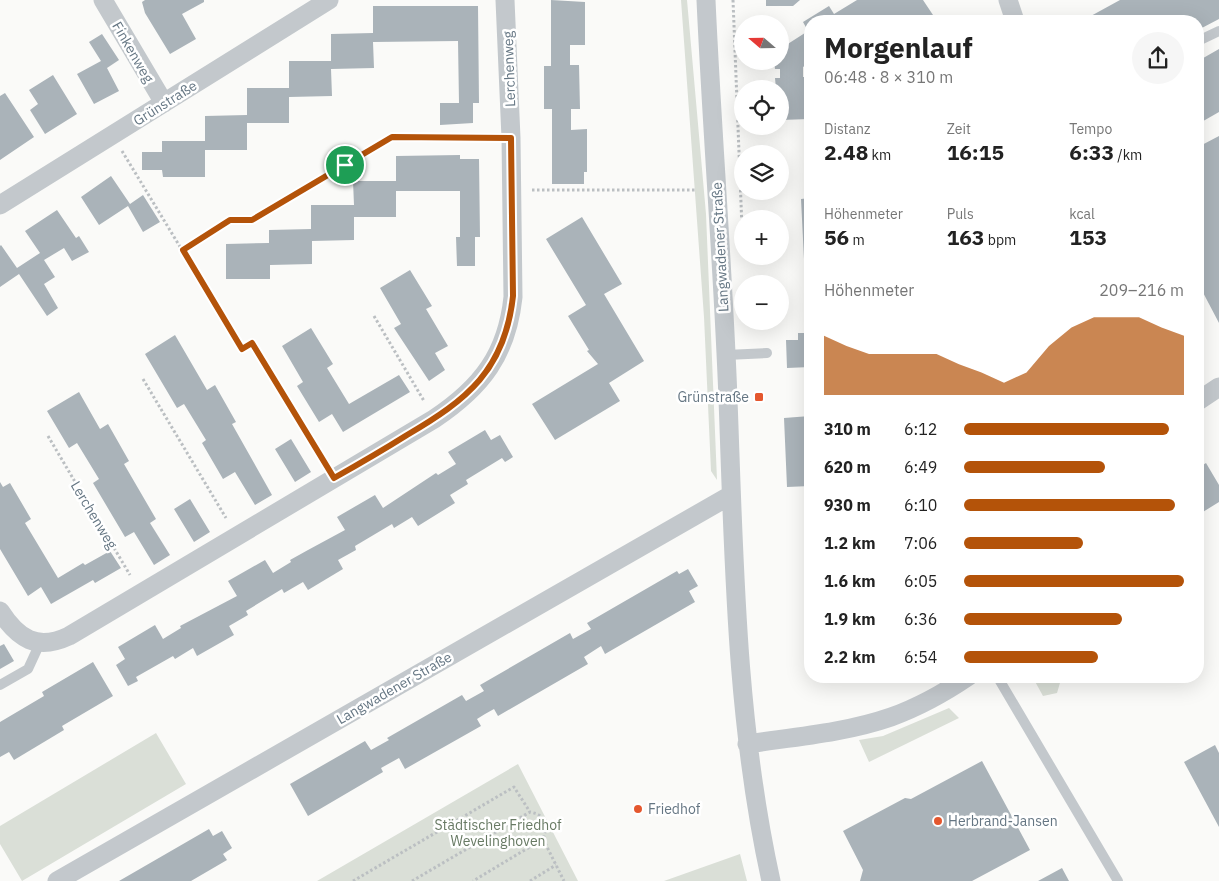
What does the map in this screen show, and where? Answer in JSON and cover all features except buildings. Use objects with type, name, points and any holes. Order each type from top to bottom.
[{"type":"street","name":"Finkenweg","points":[[103,0],[164,103]]},
{"type":"street","name":"Grünstraße","points":[[0,205],[328,0]]},
{"type":"street","name":"Lerchenweg","points":[[40,643],[59,641],[141,594],[434,419],[461,400],[478,384],[496,358],[507,332],[513,296],[511,138],[505,0]]},
{"type":"street","name":"Langwadener Straße","points":[[706,0],[718,189],[731,495],[743,704],[757,812],[771,881]]},
{"type":"street","points":[[1008,0],[1013,15]]},
{"type":"street","points":[[1204,397],[1219,387]]},
{"type":"street","name":"Langwadener Straße","points":[[57,881],[731,495]]},
{"type":"street","points":[[0,611],[9,625],[22,637],[40,643]]},
{"type":"street","points":[[747,744],[838,730],[890,717],[936,698],[958,683]]},
{"type":"lane","points":[[1204,38],[1219,31]]},
{"type":"lane","points":[[726,355],[767,353]]},
{"type":"lane","points":[[0,685],[28,669],[40,643]]},
{"type":"lane","points":[[1001,683],[1118,881]]},
{"type":"path","points":[[733,0],[741,210]]},
{"type":"path","points":[[113,136],[242,349],[252,343],[334,478]]},
{"type":"path","points":[[183,250],[230,220],[252,220],[392,137],[511,138]]},
{"type":"path","points":[[512,190],[718,189]]},
{"type":"path","points":[[374,316],[434,419]]},
{"type":"path","points":[[143,379],[237,536]]},
{"type":"path","name":"Lerchenweg","points":[[48,436],[141,594]]},
{"type":"path","points":[[353,881],[514,787],[530,812]]},
{"type":"path","points":[[412,881],[530,812],[537,813],[544,818],[547,832],[543,839],[473,881]]},
{"type":"path","points":[[543,839],[564,881]]},
{"type":"path","points":[[530,881],[556,865]]},
{"type":"green space","points":[[681,0],[687,0],[706,214],[717,480],[711,471],[704,317]]},
{"type":"green space","points":[[1036,683],[1060,683],[1057,693],[1043,696]]},
{"type":"green space","points":[[949,708],[959,718],[869,762],[859,740],[883,736]]},
{"type":"green space","points":[[156,733],[186,784],[22,881],[0,844],[0,826]]},
{"type":"green space","name":"Städtischer Friedhof Wevelinghoven","points":[[518,764],[578,881],[317,881]]},
{"type":"green space","points":[[740,854],[747,881],[664,881]]},
{"type":"place","name":"Grünstraße","points":[[759,397]]},
{"type":"place","name":"Friedhof","points":[[638,809]]},
{"type":"place","name":"Herbrand-Jansen","points":[[938,821]]},
{"type":"route","points":[[392,137],[511,138],[513,296],[507,332],[493,364],[478,384],[452,408],[334,478],[252,343],[242,349],[183,250],[230,220],[252,220],[345,165],[392,137]]}]
